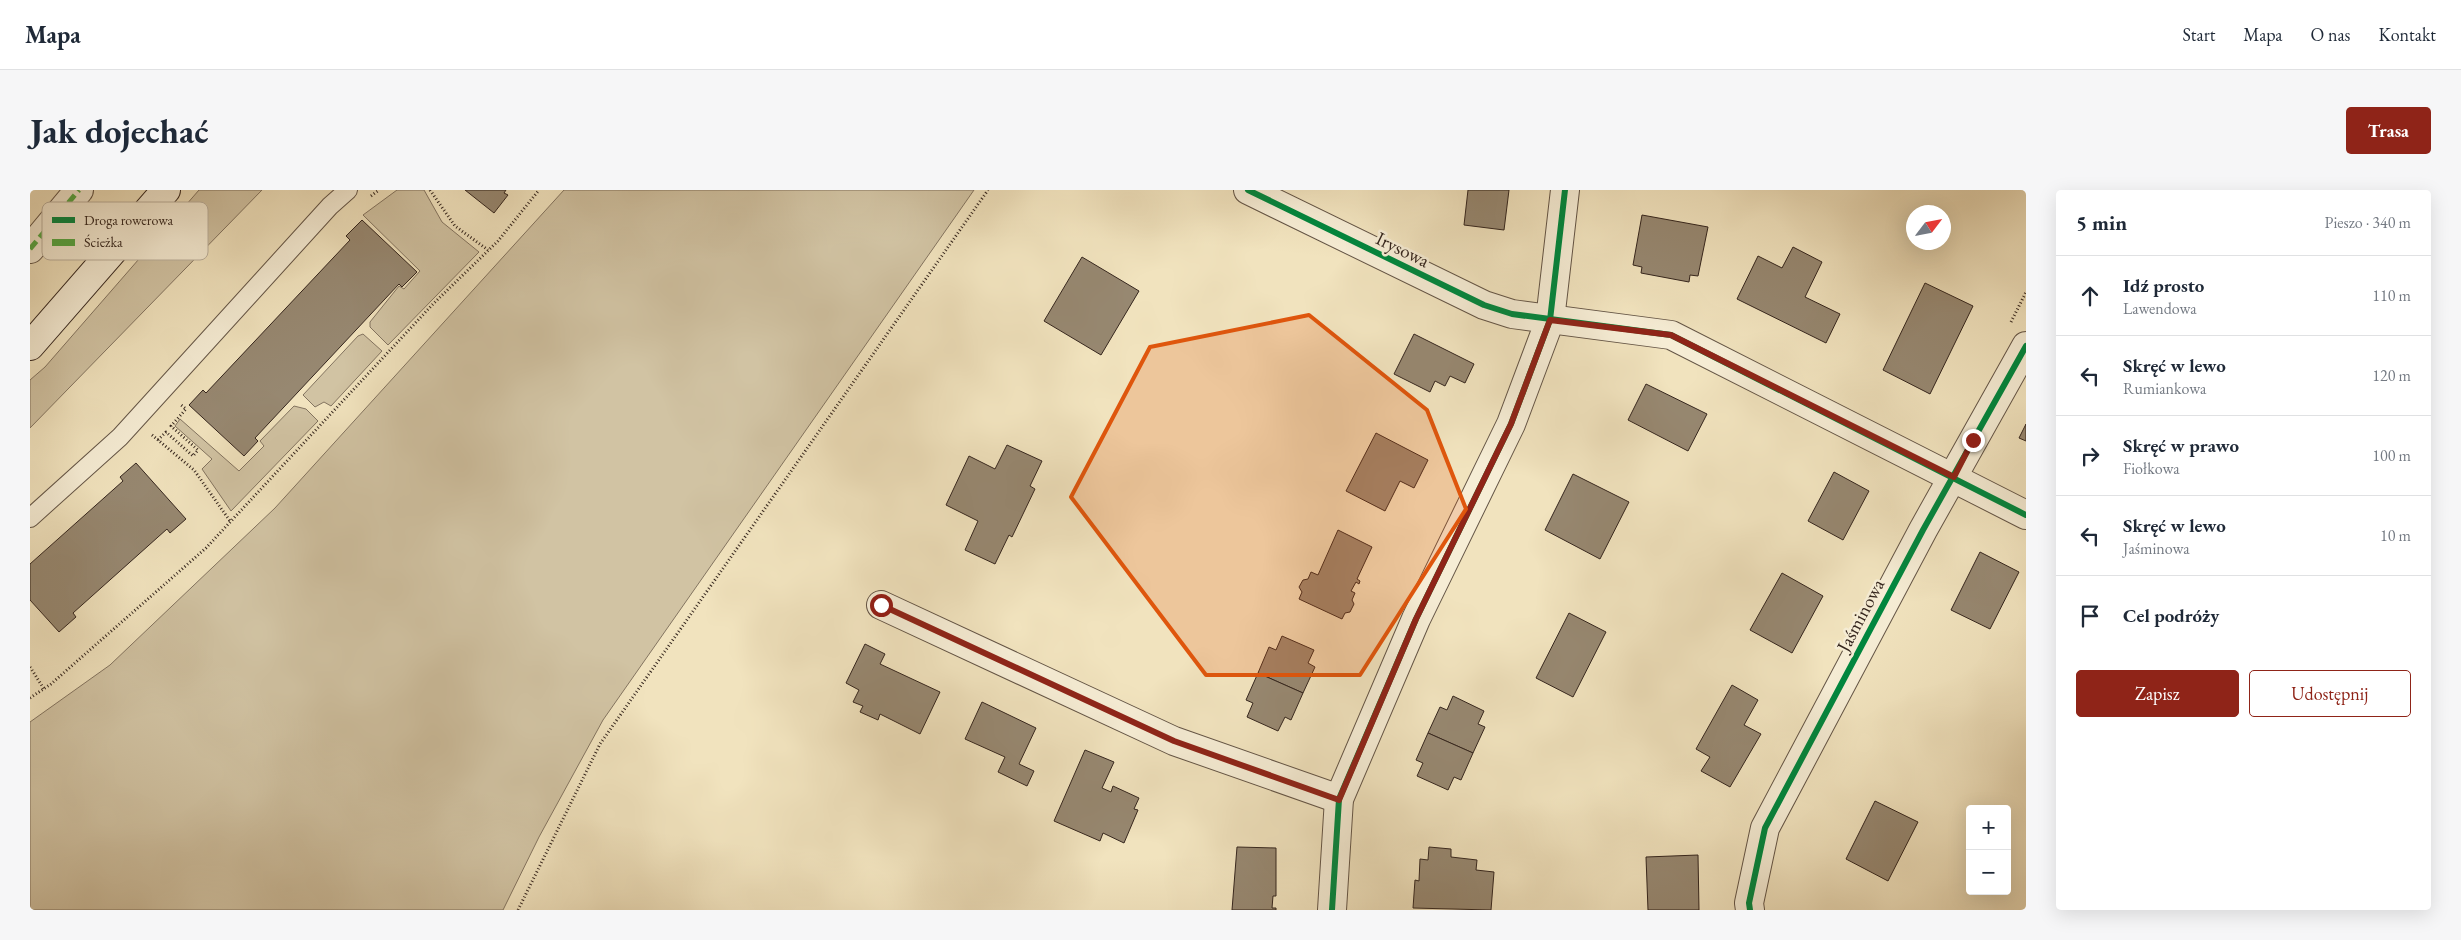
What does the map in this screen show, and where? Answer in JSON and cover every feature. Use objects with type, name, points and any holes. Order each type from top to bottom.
[{"type":"street","points":[[69,202],[79,190]]},
{"type":"street","points":[[156,202],[166,190]]},
{"type":"street","name":"Irysowa","points":[[1248,190],[1484,305],[1512,314],[1671,335],[2026,514]]},
{"type":"street","points":[[1332,910],[1339,800],[1416,619],[1511,424],[1550,320],[1565,190]]},
{"type":"street","points":[[30,249],[42,235]]},
{"type":"street","points":[[30,346],[105,260]]},
{"type":"street","name":"Jaśminowa","points":[[1750,910],[1765,828],[1856,654],[2026,346]]},
{"type":"street","points":[[881,605],[1174,741],[1339,800]]},
{"type":"lane","points":[[30,518],[120,437],[184,364],[330,206],[348,190]]},
{"type":"path","points":[[430,190],[455,226],[488,250]]},
{"type":"path","points":[[30,698],[44,689],[206,548],[433,304],[498,241],[539,190]]},
{"type":"path","points":[[518,910],[600,744],[988,190]]},
{"type":"path","points":[[2010,322],[2026,292]]},
{"type":"path","points":[[158,440],[166,432],[193,456],[198,450],[171,426],[186,409],[179,403]]},
{"type":"path","points":[[152,434],[194,470],[230,521]]},
{"type":"path","points":[[30,667],[44,689]]},
{"type":"highlighted area","points":[[1309,315],[1427,410],[1466,509],[1360,675],[1206,675],[1071,497],[1150,347]]},
{"type":"shaded area","points":[[199,190],[262,190],[208,245],[208,202],[189,202]]},
{"type":"shaded area","points":[[397,190],[424,190],[442,222],[479,252],[388,345],[370,327],[370,322],[399,286],[404,289],[420,271],[363,215]]},
{"type":"shaded area","points":[[564,190],[974,190],[603,720],[539,837],[503,910],[30,910],[30,722],[110,665],[275,508]]},
{"type":"shaded area","points":[[138,260],[194,260],[30,428],[30,380],[45,367]]},
{"type":"shaded area","points":[[363,334],[382,351],[331,406],[324,402],[315,407],[303,395],[358,336]]},
{"type":"shaded area","points":[[294,406],[306,409],[318,421],[231,511],[202,469],[212,459],[175,426],[180,419],[239,471],[264,446],[260,441]]},
{"type":"building","points":[[465,190],[506,190],[504,193],[508,195],[494,213]]},
{"type":"building","points":[[1468,190],[1509,190],[1504,230],[1464,225]]},
{"type":"building","points":[[1642,215],[1708,227],[1698,276],[1690,275],[1689,282],[1641,273],[1642,267],[1633,265]]},
{"type":"building","points":[[362,220],[417,272],[402,287],[399,284],[255,438],[258,441],[244,456],[189,405],[203,390],[206,393],[350,240],[346,236]]},
{"type":"building","points":[[1793,247],[1822,262],[1805,297],[1840,314],[1826,343],[1737,299],[1758,256],[1782,268]]},
{"type":"building","points":[[1082,257],[1139,291],[1101,355],[1044,321]]},
{"type":"building","points":[[1925,283],[1973,306],[1930,394],[1883,370]]},
{"type":"building","points":[[1414,334],[1474,364],[1465,383],[1450,376],[1445,386],[1435,381],[1430,392],[1394,374]]},
{"type":"building","points":[[1646,384],[1707,414],[1688,451],[1628,420]]},
{"type":"building","points":[[2026,424],[2026,441],[2019,438]]},
{"type":"building","points":[[1376,433],[1428,460],[1414,488],[1400,481],[1385,511],[1346,491]]},
{"type":"building","points":[[1007,445],[1042,461],[1030,486],[1035,489],[1012,537],[1009,535],[995,564],[965,550],[978,521],[946,505],[969,456],[995,469]]},
{"type":"building","points":[[136,463],[186,519],[170,533],[167,529],[73,613],[76,617],[59,632],[30,600],[30,564],[123,481],[120,477]]},
{"type":"building","points":[[1834,472],[1869,491],[1843,540],[1808,521]]},
{"type":"building","points":[[1573,474],[1629,502],[1600,559],[1545,530]]},
{"type":"building","points":[[1338,530],[1372,547],[1357,579],[1360,581],[1359,584],[1356,582],[1351,591],[1355,593],[1352,600],[1354,604],[1350,612],[1345,613],[1342,619],[1299,599],[1302,592],[1299,587],[1303,580],[1308,579],[1311,572],[1318,575]]},
{"type":"building","points":[[1980,552],[2019,572],[1990,629],[1951,610]]},
{"type":"building","points":[[1782,573],[1823,596],[1792,653],[1750,630]]},
{"type":"building","points":[[1569,613],[1606,632],[1573,697],[1536,678]]},
{"type":"building","points":[[1282,636],[1314,650],[1308,663],[1315,667],[1303,693],[1258,673],[1269,647],[1276,650]]},
{"type":"building","points":[[865,644],[885,654],[880,664],[940,692],[920,734],[880,714],[878,720],[860,712],[863,706],[853,702],[859,690],[846,683]]},
{"type":"building","points":[[1258,673],[1303,693],[1291,720],[1285,717],[1278,731],[1247,717],[1253,703],[1246,700]]},
{"type":"building","points":[[1732,685],[1758,700],[1744,725],[1761,734],[1730,787],[1701,771],[1710,757],[1696,749]]},
{"type":"building","points":[[1453,696],[1484,711],[1478,724],[1485,727],[1473,753],[1428,733],[1440,707],[1447,710]]},
{"type":"building","points":[[982,702],[1036,728],[1019,764],[1034,771],[1027,786],[998,772],[1005,757],[965,739]]},
{"type":"building","points":[[1428,733],[1473,753],[1461,780],[1454,777],[1448,790],[1417,776],[1423,763],[1416,760]]},
{"type":"building","points":[[1085,750],[1114,762],[1102,788],[1111,792],[1113,786],[1139,798],[1134,809],[1138,810],[1124,843],[1103,833],[1100,841],[1054,821]]},
{"type":"building","points":[[1875,801],[1918,822],[1888,881],[1846,859]]},
{"type":"building","points":[[1237,847],[1276,848],[1276,896],[1273,896],[1272,908],[1276,908],[1276,910],[1232,910]]},
{"type":"building","points":[[1429,847],[1451,849],[1451,857],[1477,860],[1476,870],[1494,872],[1491,910],[1413,908],[1415,880],[1419,881],[1420,859],[1428,860]]},
{"type":"building","points":[[1698,855],[1699,910],[1648,910],[1646,857]]},
{"type":"marked path","points":[[69,202],[79,190]]},
{"type":"marked path","points":[[30,249],[42,235]]},
{"type":"cycle path","points":[[1248,190],[1484,305],[1512,314],[1671,335],[2026,515]]},
{"type":"cycle path","points":[[1332,910],[1339,799],[1416,619],[1511,424],[1550,320],[1565,190]]},
{"type":"cycle path","points":[[1750,910],[1749,903],[1765,828],[1923,530],[2026,346]]},
{"type":"route","points":[[881,605],[1174,741],[1339,800],[1416,619],[1511,424],[1550,320],[1671,335],[1954,477],[1973,440]]}]
